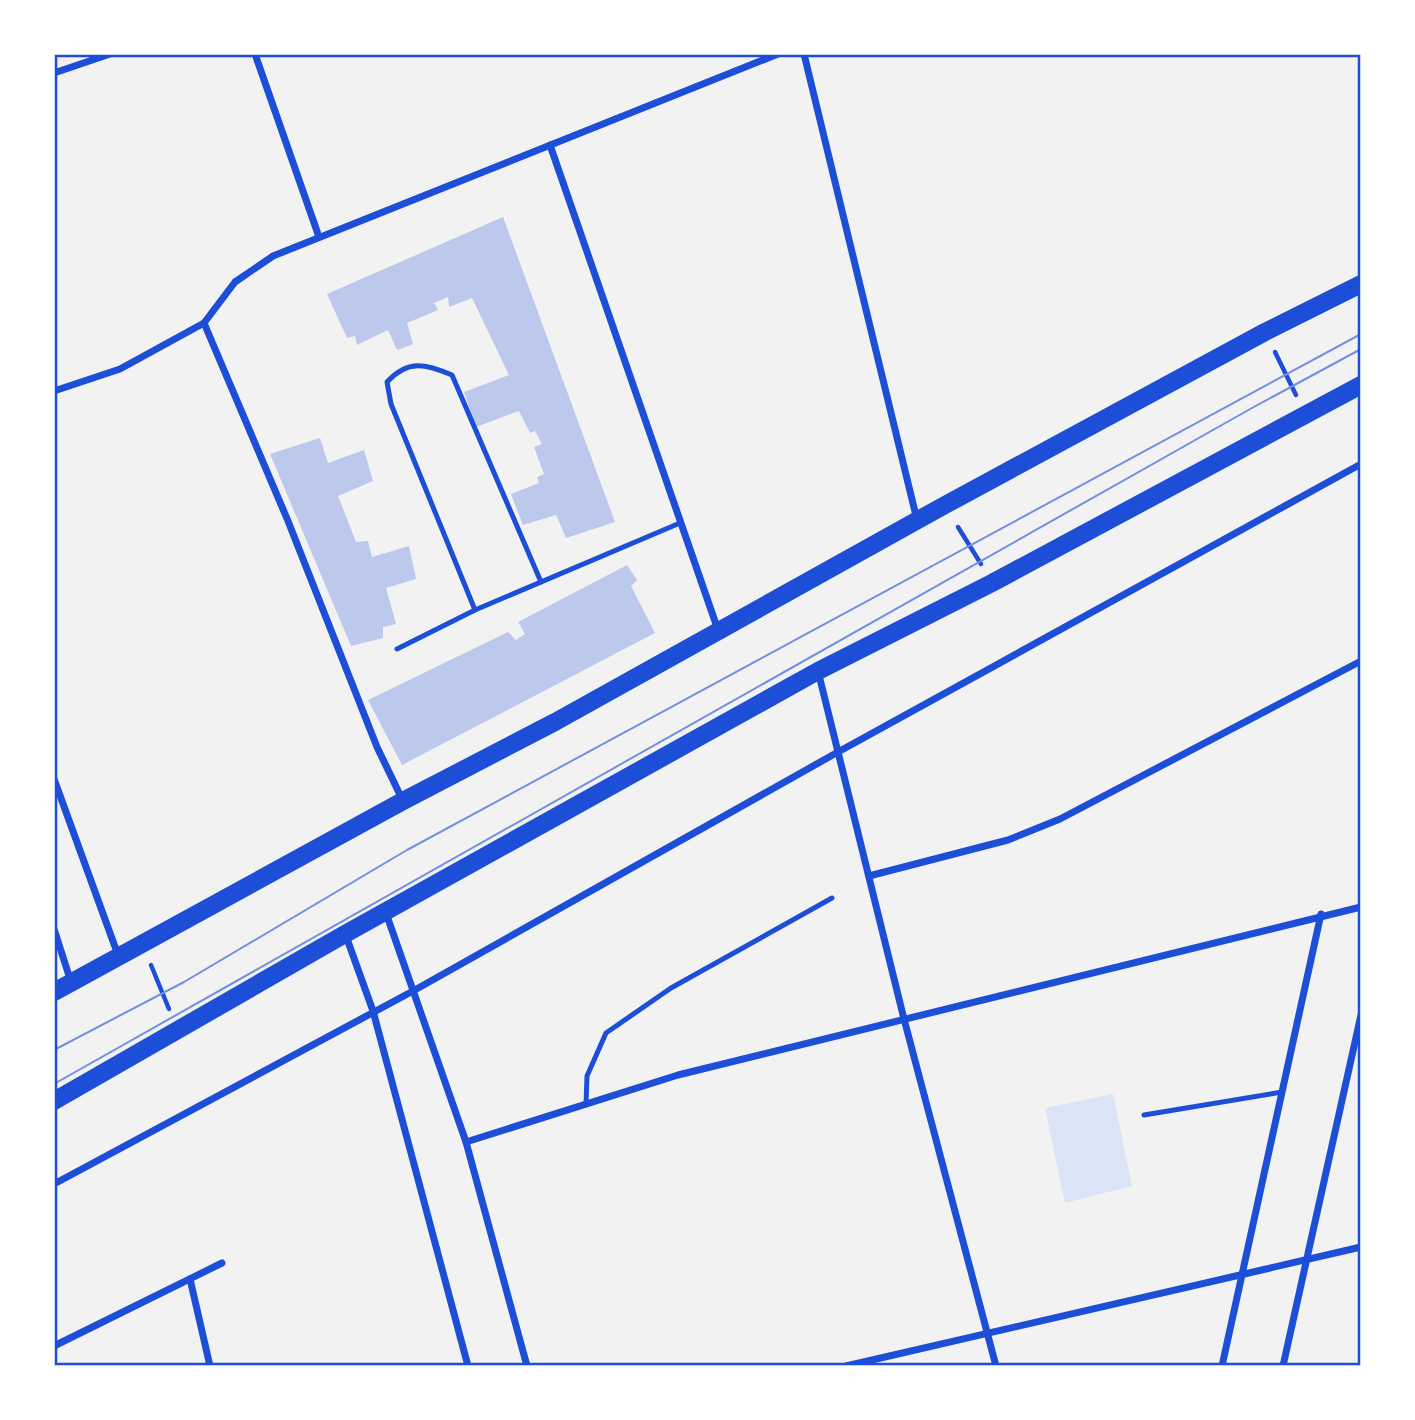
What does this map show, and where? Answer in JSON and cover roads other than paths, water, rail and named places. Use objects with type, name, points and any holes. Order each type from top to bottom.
[{"type":"main road","points":[[54,992],[403,801],[555,722],[917,520],[1265,332],[1361,284]]},
{"type":"main road","points":[[54,1101],[345,934],[818,671],[992,583],[1361,385]]},
{"type":"street","points":[[54,73],[110,54]]},
{"type":"street","points":[[255,54],[319,237]]},
{"type":"street","points":[[54,391],[120,369],[154,354],[204,323],[235,282],[273,256],[778,54]]},
{"type":"street","points":[[804,54],[917,520]]},
{"type":"street","points":[[550,145],[718,631]]},
{"type":"street","points":[[204,323],[288,521],[377,747],[403,801]]},
{"type":"street","points":[[54,1184],[413,991],[838,752],[1361,464]]},
{"type":"street","points":[[869,876],[1008,840],[1060,819],[1291,695],[1361,661]]},
{"type":"street","points":[[818,671],[904,1019],[996,1366]]},
{"type":"street","points":[[54,779],[118,956]]},
{"type":"street","points":[[466,1142],[678,1076],[1361,906]]},
{"type":"street","points":[[386,913],[466,1142],[527,1366]]},
{"type":"street","points":[[1222,1366],[1321,914]]},
{"type":"street","points":[[54,929],[71,983]]},
{"type":"street","points":[[345,934],[373,1011],[468,1366]]},
{"type":"street","points":[[1283,1366],[1304,1261],[1361,1015]]},
{"type":"street","points":[[846,1366],[987,1331],[1361,1247]]},
{"type":"street","points":[[54,1346],[222,1264]]},
{"type":"street","points":[[190,1279],[210,1366]]},
{"type":"lane","points":[[475,610],[391,404],[387,382],[399,369],[427,365],[452,375],[541,582]]},
{"type":"lane","points":[[397,649],[475,610],[680,523]]},
{"type":"lane","points":[[586,1104],[587,1076],[606,1032],[671,988],[832,898]]},
{"type":"lane","points":[[1144,1115],[1282,1091]]},
{"type":"tram line","points":[[54,1050],[184,982],[407,850],[1361,334]]},
{"type":"tram line","points":[[54,1084],[1361,349]]}]
